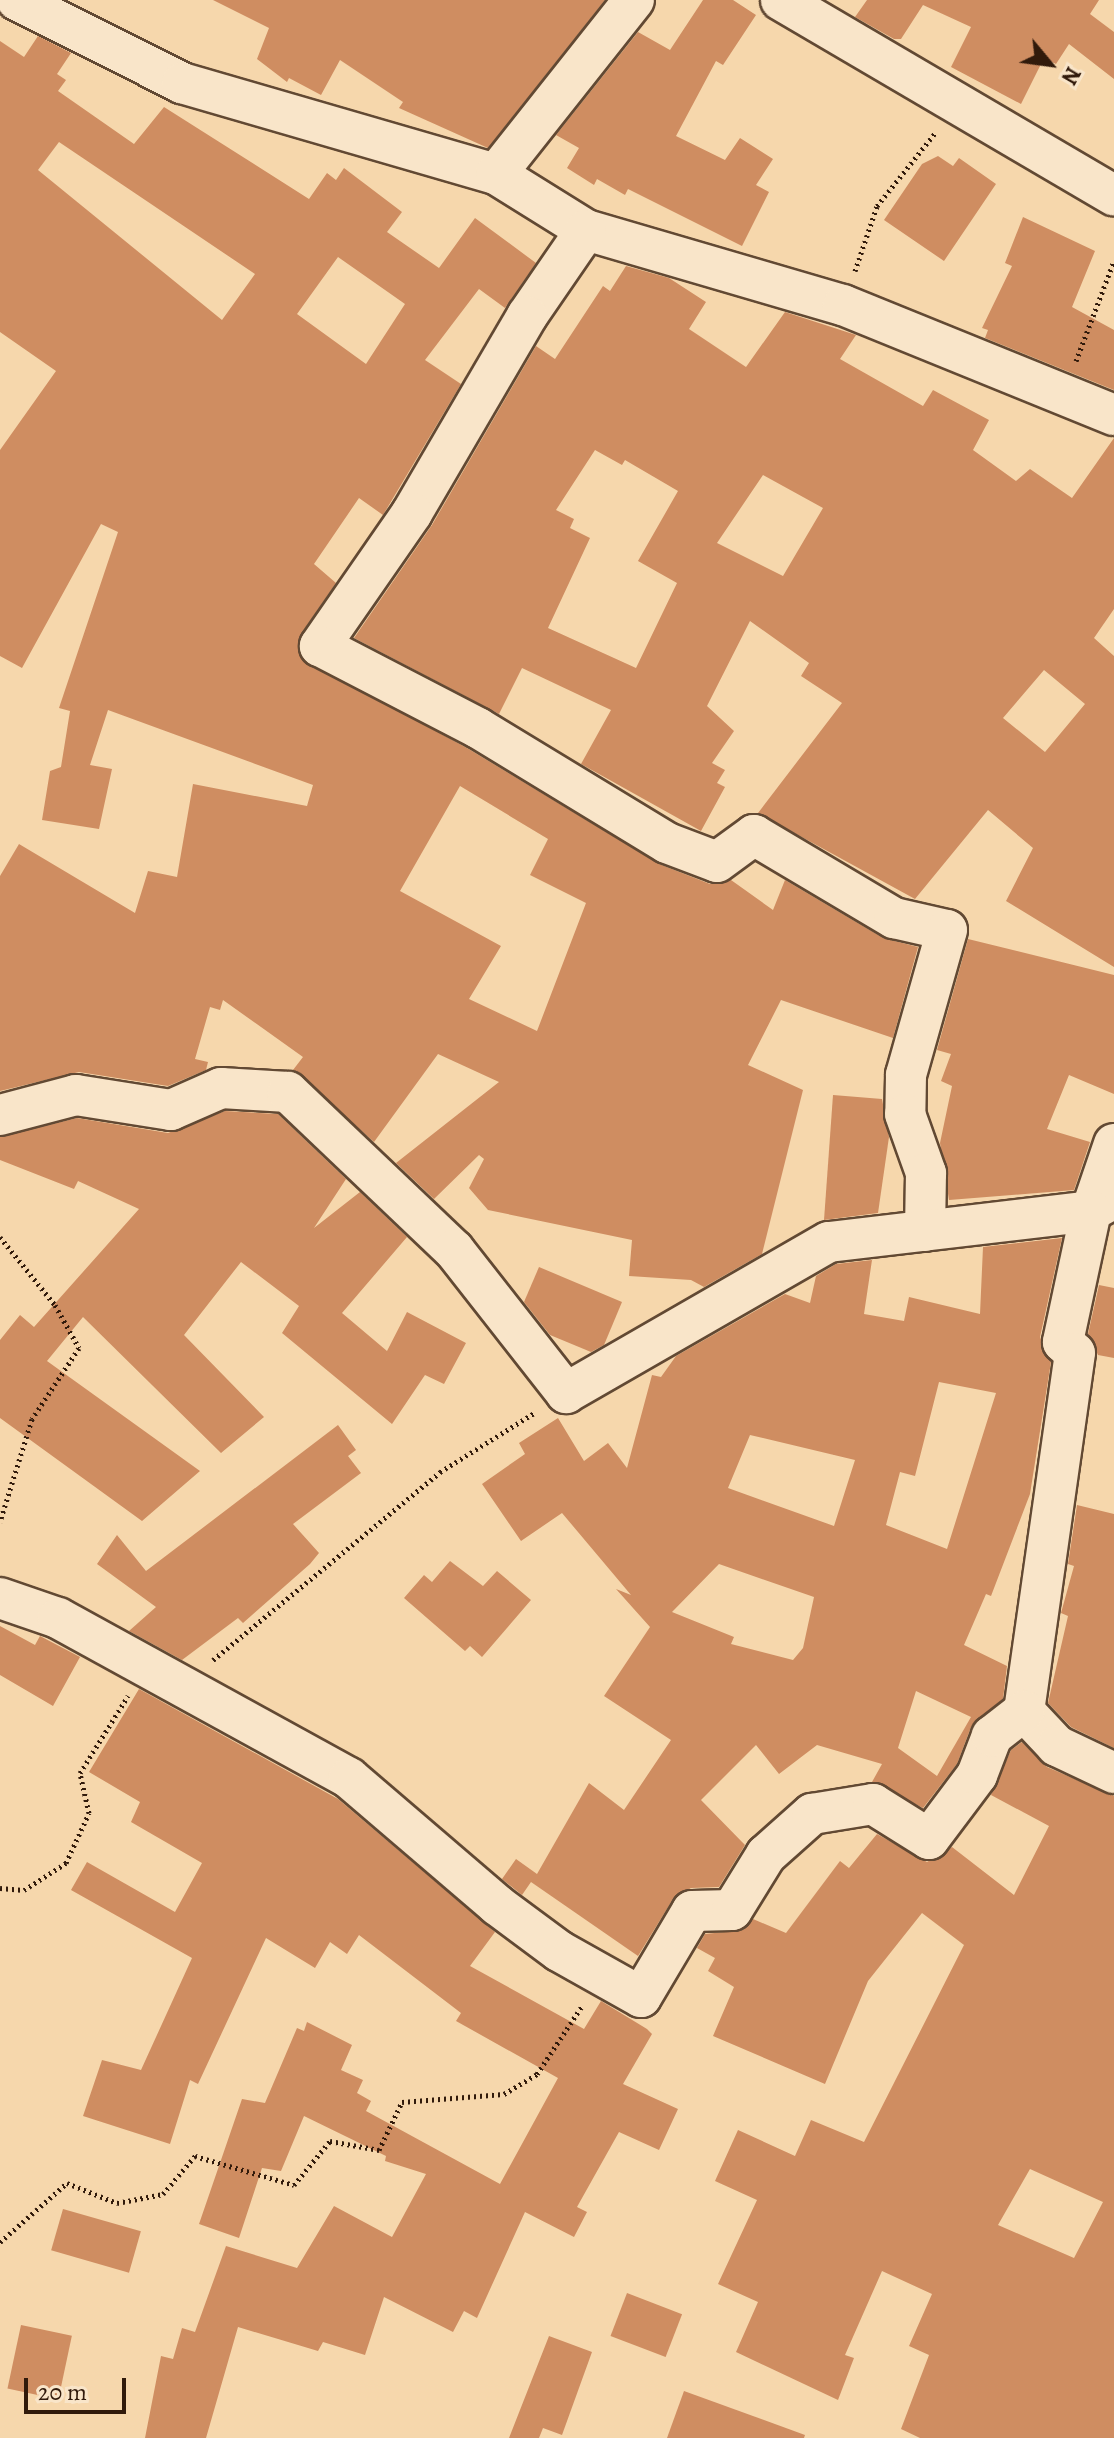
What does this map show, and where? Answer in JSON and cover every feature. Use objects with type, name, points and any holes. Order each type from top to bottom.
[{"type":"street","points":[[17,0],[182,83],[496,174],[586,230],[843,305],[1114,415]]},
{"type":"street","points":[[496,174],[634,0]]},
{"type":"street","points":[[781,0],[955,107],[1110,184]]},
{"type":"street","points":[[586,230],[412,513],[320,646],[478,728],[667,843],[717,862],[754,835],[894,918],[947,930],[906,1075],[905,1114],[926,1173],[925,1231]]},
{"type":"street","points":[[0,1115],[76,1095],[171,1110],[221,1088],[288,1092],[454,1250],[566,1393],[829,1242],[1102,1205]]},
{"type":"street","points":[[0,1598],[58,1618],[349,1778],[497,1905],[602,1977],[641,1997],[692,1911],[732,1910],[766,1855],[812,1814],[873,1804],[929,1839],[977,1775],[992,1736],[1024,1711],[1075,1353],[1063,1342],[1102,1205],[1114,1144]]},
{"type":"street","points":[[1024,1711],[1057,1746],[1114,1773]]},
{"type":"path","points":[[843,305],[877,206],[955,107]]},
{"type":"path","points":[[1064,394],[1114,261]]},
{"type":"path","points":[[0,1237],[55,1305],[79,1348],[32,1419],[0,1522]]},
{"type":"path","points":[[206,1663],[440,1472],[566,1393]]},
{"type":"path","points":[[0,1888],[24,1890],[66,1863],[89,1813],[80,1773],[148,1669]]},
{"type":"path","points":[[0,2242],[67,2183],[117,2203],[163,2194],[195,2156],[294,2185],[330,2141],[379,2150],[402,2102],[504,2094],[537,2074],[602,1977]]},
{"type":"building","points":[[213,0],[605,0],[488,148],[399,108],[403,102],[340,60],[321,95],[289,78],[287,82],[257,59],[269,28]]},
{"type":"building","points":[[703,0],[733,0],[756,15],[723,65],[716,61],[676,136],[725,160],[740,138],[773,159],[756,185],[769,192],[742,246],[628,189],[625,195],[597,179],[594,185],[567,168],[579,148],[556,135],[638,32],[670,50]]},
{"type":"building","points":[[867,0],[1099,0],[1090,14],[1114,32],[1114,79],[1069,44],[1056,64],[1044,58],[1021,104],[951,67],[971,27],[923,5],[901,39],[894,39],[855,17]]},
{"type":"building","points":[[38,36],[71,53],[57,74],[66,80],[58,91],[134,144],[164,107],[309,199],[327,173],[336,180],[344,168],[402,212],[387,232],[439,268],[475,218],[536,263],[505,308],[479,289],[425,360],[461,384],[383,515],[359,498],[314,564],[336,583],[301,634],[301,658],[467,748],[659,864],[710,884],[731,880],[773,910],[785,880],[883,938],[918,947],[893,1038],[781,1000],[748,1065],[803,1090],[762,1254],[704,1287],[691,1280],[629,1276],[632,1240],[488,1210],[469,1188],[484,1159],[479,1155],[434,1199],[396,1163],[499,1082],[438,1054],[374,1142],[293,1070],[303,1057],[223,1000],[220,1010],[210,1007],[195,1059],[208,1062],[206,1070],[168,1086],[79,1072],[0,1091],[0,876],[19,844],[135,913],[148,871],[177,877],[193,784],[307,806],[313,785],[108,710],[90,765],[112,769],[99,829],[42,820],[50,771],[61,767],[70,711],[59,708],[118,532],[101,524],[22,668],[0,656],[0,450],[56,371],[0,332],[0,41],[24,57]],"holes":[[[59,142],[255,274],[222,320],[38,170]],[[338,257],[405,304],[366,364],[297,314]],[[460,786],[548,839],[530,875],[586,903],[537,1031],[469,999],[501,946],[400,891]]]},
{"type":"building","points":[[938,156],[953,166],[959,158],[996,184],[944,261],[884,220],[922,164]]},
{"type":"building","points":[[1023,217],[1095,251],[1072,307],[1114,330],[1114,390],[985,338],[988,330],[982,328],[1012,266],[1005,263]]},
{"type":"building","points":[[626,266],[669,278],[706,302],[689,329],[746,367],[785,312],[856,335],[840,359],[923,406],[933,390],[989,420],[973,450],[1016,481],[1030,469],[1072,498],[1114,438],[1114,609],[1094,638],[1114,656],[1114,967],[1006,901],[1033,848],[988,810],[915,899],[758,813],[842,703],[801,676],[809,663],[750,621],[707,706],[734,731],[712,763],[725,770],[717,783],[725,787],[701,831],[581,764],[611,710],[522,668],[499,714],[354,638],[432,525],[536,346],[555,359],[603,286],[610,291]],"holes":[[[595,450],[622,465],[625,460],[678,491],[638,561],[677,583],[636,668],[548,628],[590,538],[570,528],[574,519],[556,510]],[[763,475],[823,508],[783,576],[717,543]],[[1044,670],[1085,704],[1045,752],[1003,718]]]},
{"type":"building","points":[[968,939],[1114,975],[1114,1094],[1069,1075],[1047,1129],[1090,1142],[1074,1190],[949,1200],[940,1143],[952,1086],[941,1081],[951,1054],[937,1050]]},
{"type":"building","points":[[833,1095],[882,1099],[889,1137],[878,1213],[824,1220]]},
{"type":"building","points":[[225,1111],[278,1114],[346,1179],[314,1228],[360,1192],[407,1237],[342,1313],[387,1351],[407,1312],[466,1343],[444,1384],[425,1375],[392,1424],[282,1333],[299,1306],[241,1262],[184,1335],[264,1417],[221,1453],[83,1317],[47,1361],[200,1471],[142,1521],[0,1418],[0,1340],[20,1315],[34,1327],[139,1209],[78,1181],[74,1189],[0,1160],[0,1137],[77,1118],[168,1133]]},
{"type":"building","points":[[1062,1238],[1040,1337],[1051,1362],[1030,1494],[991,1596],[986,1594],[964,1645],[1007,1666],[1003,1699],[971,1727],[957,1764],[923,1808],[872,1782],[882,1764],[817,1745],[779,1774],[756,1745],[701,1800],[745,1845],[719,1887],[691,1888],[673,1899],[638,1956],[531,1882],[522,1895],[502,1879],[516,1859],[537,1874],[589,1783],[624,1810],[671,1740],[604,1696],[650,1627],[616,1589],[631,1595],[562,1513],[521,1541],[482,1484],[525,1454],[519,1443],[558,1418],[584,1461],[608,1443],[627,1468],[652,1375],[661,1377],[676,1356],[785,1294],[810,1303],[816,1276],[836,1264],[872,1260],[864,1314],[904,1321],[909,1297],[980,1314],[983,1247]],"holes":[[[939,1382],[996,1393],[947,1549],[886,1525],[900,1472],[915,1476]],[[750,1435],[855,1460],[834,1526],[728,1488]],[[719,1564],[814,1597],[803,1648],[793,1660],[731,1644],[734,1637],[672,1612]],[[916,1691],[971,1717],[937,1776],[898,1748]]]},
{"type":"building","points":[[539,1267],[622,1302],[604,1345],[591,1352],[550,1335],[524,1302]]},
{"type":"building","points":[[1099,1285],[1114,1288],[1114,1358],[1098,1355],[1088,1334]]},
{"type":"building","points":[[338,1425],[356,1450],[348,1456],[361,1473],[293,1524],[319,1553],[310,1564],[243,1623],[238,1618],[182,1660],[129,1631],[156,1607],[97,1564],[117,1535],[146,1571]]},
{"type":"building","points":[[1077,1505],[1114,1514],[1114,1748],[1071,1727],[1048,1703],[1068,1616],[1061,1613],[1074,1566],[1068,1564]]},
{"type":"building","points":[[450,1561],[483,1586],[497,1571],[531,1600],[482,1657],[470,1646],[465,1651],[404,1598],[424,1575],[432,1582]]},
{"type":"building","points":[[0,1626],[35,1645],[40,1636],[80,1657],[53,1706],[0,1675]]},
{"type":"building","points":[[139,1689],[338,1799],[495,1932],[470,1966],[584,2029],[601,2001],[647,2029],[652,2034],[623,2084],[678,2109],[659,2150],[619,2132],[577,2207],[587,2212],[574,2237],[525,2212],[477,2318],[464,2311],[453,2332],[384,2297],[365,2355],[323,2342],[318,2351],[238,2327],[206,2438],[145,2438],[161,2356],[173,2359],[182,2328],[195,2332],[226,2246],[297,2268],[334,2206],[392,2237],[426,2174],[385,2161],[386,2156],[304,2116],[281,2171],[262,2168],[239,2238],[199,2224],[242,2099],[265,2103],[297,2028],[304,2031],[307,2022],[352,2045],[341,2070],[363,2080],[357,2093],[371,2101],[366,2111],[500,2184],[558,2078],[456,2021],[461,2013],[359,1935],[347,1954],[330,1942],[315,1968],[266,1938],[198,2084],[190,2080],[170,2144],[83,2116],[102,2060],[141,2070],[192,1958],[71,1890],[87,1862],[175,1912],[202,1863],[131,1822],[140,1802],[89,1772]]},
{"type":"building","points":[[1022,1742],[1047,1767],[1114,1796],[1114,2438],[920,2438],[901,2429],[929,2355],[909,2346],[932,2294],[882,2271],[845,2355],[854,2358],[838,2400],[736,2352],[758,2302],[718,2284],[757,2200],[715,2181],[738,2130],[795,2156],[811,2120],[864,2142],[964,1945],[922,1913],[868,1981],[825,2084],[713,2036],[734,1987],[708,1971],[715,1958],[697,1948],[705,1934],[743,1930],[753,1919],[786,1933],[840,1861],[849,1868],[877,1834],[927,1862],[952,1847],[1014,1895],[1049,1826],[991,1795],[1011,1750]],"holes":[[[1030,2169],[1103,2202],[1074,2258],[998,2225]]]},
{"type":"building","points":[[63,2209],[141,2231],[129,2273],[51,2250]]},
{"type":"building","points":[[627,2293],[682,2314],[666,2357],[611,2336]]},
{"type":"building","points":[[21,2325],[72,2336],[58,2399],[7,2389]]},
{"type":"building","points":[[549,2336],[592,2352],[562,2435],[543,2428],[539,2438],[509,2438]]},
{"type":"building","points":[[684,2391],[805,2435],[804,2438],[667,2438]]}]
